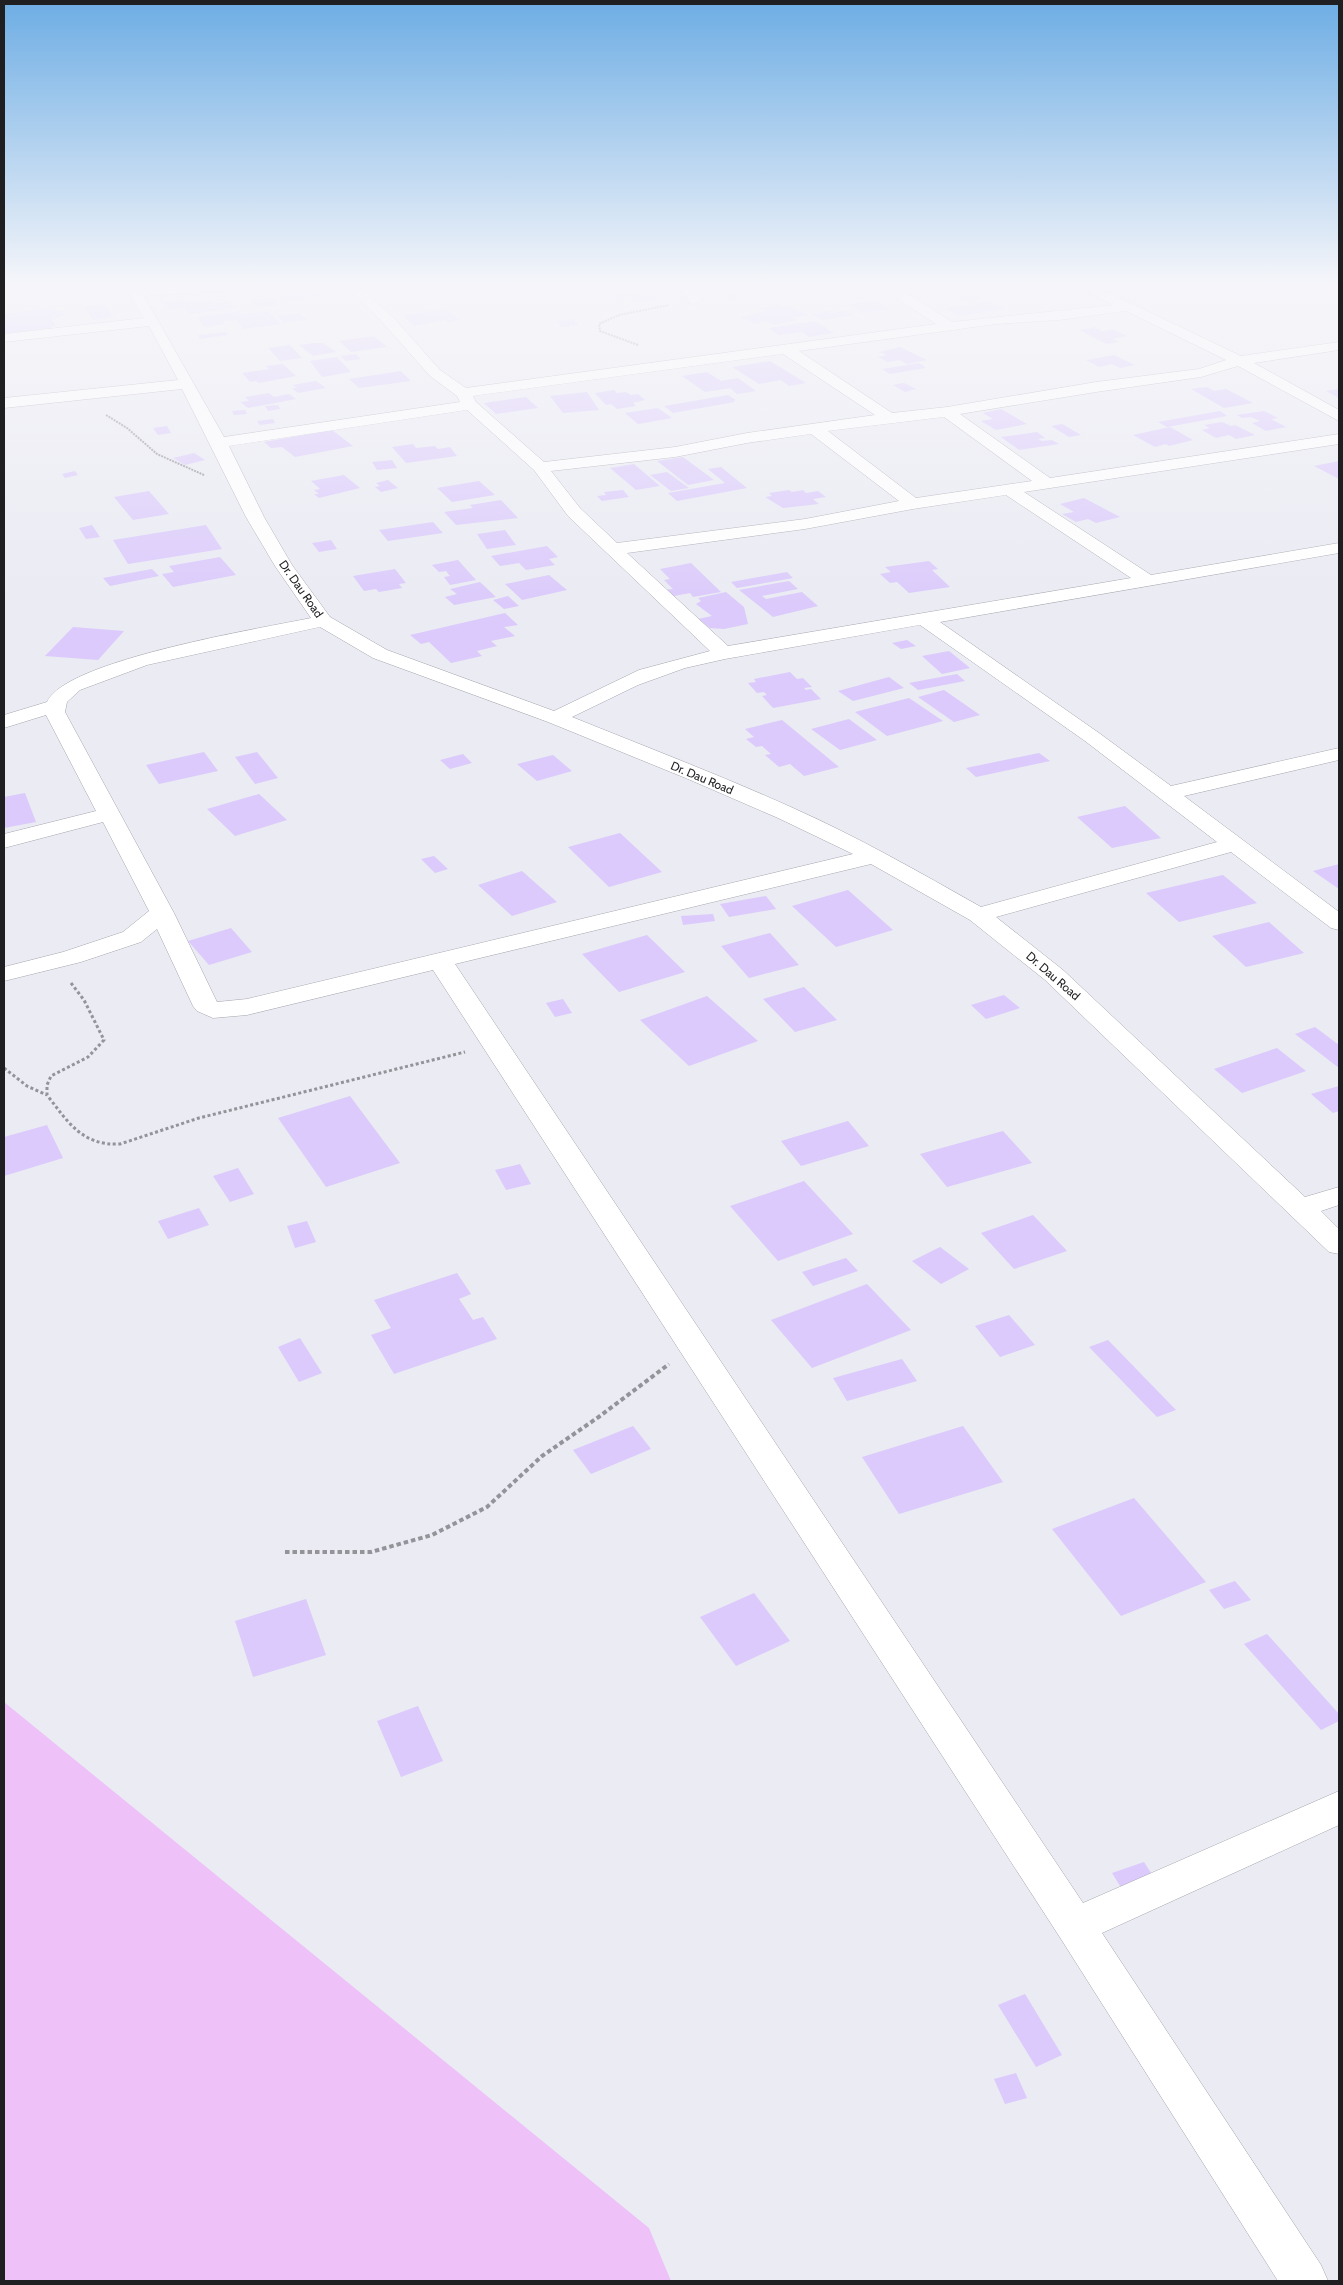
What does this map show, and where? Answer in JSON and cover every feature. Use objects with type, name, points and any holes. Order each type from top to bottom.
[{"type":"street","points":[[4,402],[99,393]]},
{"type":"street","name":"Dr. Dau Road","points":[[192,393],[284,566],[324,621],[380,654],[555,718],[696,774],[786,813],[874,856],[978,915],[1054,976],[1339,1245]]},
{"type":"street","points":[[459,393],[540,467],[574,512],[724,653]]},
{"type":"street","points":[[219,444],[504,393]]},
{"type":"street","points":[[852,393],[889,418]]},
{"type":"street","points":[[540,467],[675,452],[747,438],[889,418],[947,412],[1062,393]]},
{"type":"street","points":[[1297,393],[1339,416]]},
{"type":"street","points":[[947,412],[1047,484]]},
{"type":"street","points":[[815,429],[913,504]]},
{"type":"street","points":[[612,549],[776,528],[913,504],[1339,439]]},
{"type":"street","points":[[1010,490],[1148,581]]},
{"type":"street","points":[[555,718],[645,675],[677,664],[724,653],[1339,548]]},
{"type":"street","points":[[924,619],[1092,737],[1339,923]]},
{"type":"street","points":[[324,621],[141,660],[74,686],[57,700],[55,712],[162,913],[206,1006],[213,1010],[247,1006],[874,856]]},
{"type":"street","points":[[4,722],[57,705]]},
{"type":"street","points":[[1168,793],[1339,754]]},
{"type":"street","points":[[4,841],[109,814]]},
{"type":"street","points":[[978,915],[1235,844]]},
{"type":"street","points":[[4,974],[66,958],[132,937],[162,913]]},
{"type":"street","points":[[440,961],[1075,1926],[1306,2281]]},
{"type":"street","points":[[1301,1208],[1339,1196]]},
{"type":"street","points":[[1075,1926],[1339,1808]]},
{"type":"path","points":[[104,414],[127,428],[157,454],[243,492]]},
{"type":"path","points":[[47,1095],[51,1076],[88,1057],[100,1048],[104,1040],[84,1000],[67,978],[66,958]]},
{"type":"path","points":[[4,1068],[27,1086],[47,1095],[74,1128],[95,1144],[109,1146],[208,1116],[495,1044]]},
{"type":"path","points":[[285,1552],[371,1552],[432,1535],[487,1508],[542,1456],[600,1416],[693,1346]]},
{"type":"shaded area","points":[[4,1702],[649,2228],[671,2281],[4,2281]]},
{"type":"building","points":[[269,393],[274,397],[289,394],[296,399],[248,408],[240,402],[249,401],[245,397]]},
{"type":"building","points":[[587,393],[599,410],[563,413],[550,396]]},
{"type":"building","points":[[595,393],[638,394],[645,400],[633,403],[636,406],[617,409],[611,404],[606,405]]},
{"type":"building","points":[[1197,393],[1233,393],[1253,403],[1224,408]]},
{"type":"building","points":[[1329,393],[1339,393],[1339,398]]},
{"type":"building","points":[[728,395],[736,400],[733,401],[735,402],[673,413],[664,406]]},
{"type":"building","points":[[526,397],[538,408],[496,414],[484,403]]},
{"type":"building","points":[[278,405],[280,409],[268,411],[265,406]]},
{"type":"building","points":[[658,408],[672,418],[638,424],[625,413]]},
{"type":"building","points":[[1001,409],[1027,424],[996,430],[981,421],[993,419],[983,413]]},
{"type":"building","points":[[245,410],[247,414],[234,415],[232,411]]},
{"type":"building","points":[[1220,411],[1227,416],[1167,427],[1158,422]]},
{"type":"building","points":[[1264,411],[1278,418],[1271,419],[1286,427],[1266,431],[1252,423],[1260,421],[1251,417],[1242,418],[1237,415]]},
{"type":"building","points":[[273,419],[275,423],[260,425],[257,421]]},
{"type":"building","points":[[1222,422],[1231,426],[1235,425],[1255,435],[1236,439],[1229,435],[1216,438],[1202,430],[1210,428],[1204,425]]},
{"type":"building","points":[[1062,424],[1081,435],[1069,437],[1051,426]]},
{"type":"building","points":[[167,426],[171,433],[158,435],[153,428]]},
{"type":"building","points":[[1170,427],[1193,440],[1169,446],[1166,444],[1155,447],[1133,435]]},
{"type":"building","points":[[332,430],[353,446],[295,457],[282,447],[271,448],[264,442]]},
{"type":"building","points":[[1037,432],[1045,438],[1038,439],[1042,441],[1052,440],[1059,444],[1019,450],[1001,437]]},
{"type":"building","points":[[413,444],[416,448],[435,446],[438,449],[450,447],[457,456],[406,463],[392,447]]},
{"type":"building","points":[[194,453],[205,460],[185,465],[173,458]]},
{"type":"building","points":[[683,457],[714,480],[688,485],[657,461]]},
{"type":"building","points":[[392,460],[397,468],[377,470],[372,462]]},
{"type":"building","points":[[1339,461],[1339,479],[1314,466]]},
{"type":"building","points":[[634,464],[660,486],[636,490],[610,468]]},
{"type":"building","points":[[721,467],[747,488],[677,501],[668,493],[725,483],[708,469]]},
{"type":"building","points":[[75,471],[78,475],[65,478],[62,474]]},
{"type":"building","points":[[667,472],[689,488],[671,491],[650,475]]},
{"type":"building","points":[[344,475],[360,488],[319,498],[314,494],[319,494],[314,490],[320,489],[311,481]]},
{"type":"building","points":[[388,480],[398,488],[381,492],[375,487],[380,486],[376,483]]},
{"type":"building","points":[[479,481],[495,495],[452,502],[437,488]]},
{"type":"building","points":[[623,490],[629,497],[602,501],[597,496],[606,495],[604,492]]},
{"type":"building","points":[[789,490],[792,492],[803,490],[806,493],[818,491],[826,497],[813,499],[819,504],[783,508],[765,497],[772,496],[769,493]]},
{"type":"building","points":[[149,491],[169,514],[133,520],[114,497]]},
{"type":"building","points":[[1084,498],[1120,517],[1096,523],[1088,519],[1076,522],[1062,514],[1074,512],[1060,504]]},
{"type":"building","points":[[501,500],[518,518],[456,525],[444,512],[473,508],[470,505]]},
{"type":"building","points":[[433,522],[443,533],[388,541],[379,530]]},
{"type":"building","points":[[92,525],[100,537],[86,539],[79,528]]},
{"type":"building","points":[[206,525],[222,549],[128,564],[113,540]]},
{"type":"building","points":[[505,530],[516,545],[487,549],[477,534]]},
{"type":"building","points":[[331,540],[337,549],[319,552],[312,543]]},
{"type":"building","points":[[547,546],[558,557],[549,559],[555,565],[526,570],[519,563],[500,566],[491,556]]},
{"type":"building","points":[[220,557],[236,575],[173,587],[162,574],[174,572],[169,566]]},
{"type":"building","points":[[458,560],[476,580],[450,585],[444,577],[450,576],[446,571],[439,572],[432,565]]},
{"type":"building","points":[[929,561],[938,569],[932,570],[950,587],[909,593],[897,582],[890,583],[880,574],[891,572],[885,567]]},
{"type":"building","points":[[691,563],[721,592],[693,597],[690,593],[669,597],[663,590],[673,589],[664,580],[670,579],[660,569]]},
{"type":"building","points":[[152,569],[159,576],[110,586],[103,578]]},
{"type":"building","points":[[395,569],[406,583],[399,584],[402,588],[379,592],[376,589],[364,591],[353,576]]},
{"type":"building","points":[[787,572],[793,578],[737,588],[731,582]]},
{"type":"building","points":[[549,575],[567,590],[522,600],[505,584]]},
{"type":"building","points":[[789,581],[798,589],[762,596],[766,599],[802,592],[818,606],[773,617],[739,590]]},
{"type":"building","points":[[480,582],[496,597],[454,605],[445,597],[457,594],[450,589]]},
{"type":"building","points":[[726,592],[744,607],[748,624],[724,629],[710,628],[698,619],[712,616],[696,604],[701,601],[698,598]]},
{"type":"building","points":[[508,596],[519,606],[504,609],[493,600]]},
{"type":"building","points":[[505,613],[518,625],[504,627],[515,636],[491,641],[497,646],[477,651],[482,656],[451,663],[429,642],[421,644],[410,635]]},
{"type":"building","points":[[73,627],[124,631],[98,660],[45,656]]},
{"type":"building","points":[[907,640],[916,646],[901,649],[892,643]]},
{"type":"building","points":[[949,651],[970,668],[942,674],[922,656]]},
{"type":"building","points":[[790,672],[797,679],[803,678],[812,687],[804,688],[806,690],[811,689],[821,699],[773,708],[762,696],[767,695],[764,692],[757,693],[748,683],[756,682],[754,679]]},
{"type":"building","points":[[957,674],[965,681],[918,690],[909,683]]},
{"type":"building","points":[[889,677],[904,688],[853,701],[838,691]]},
{"type":"building","points":[[944,690],[980,715],[954,722],[918,697]]},
{"type":"building","points":[[909,698],[943,721],[887,736],[855,712]]},
{"type":"building","points":[[849,719],[877,740],[840,750],[811,729]]},
{"type":"building","points":[[782,720],[839,767],[804,776],[790,764],[779,767],[765,755],[771,754],[762,746],[756,747],[746,739],[754,737],[745,729]]},
{"type":"building","points":[[204,752],[218,771],[159,784],[146,765]]},
{"type":"building","points":[[257,752],[278,778],[255,784],[235,757]]},
{"type":"building","points":[[1039,753],[1050,761],[976,777],[966,768]]},
{"type":"building","points":[[463,754],[472,763],[450,769],[440,760]]},
{"type":"building","points":[[553,755],[572,771],[537,781],[517,764]]},
{"type":"building","points":[[25,793],[36,822],[4,828],[4,797]]},
{"type":"building","points":[[259,794],[287,820],[235,836],[207,809]]},
{"type":"building","points":[[1125,806],[1161,838],[1112,848],[1077,817]]},
{"type":"building","points":[[620,833],[662,872],[609,887],[568,847]]},
{"type":"building","points":[[434,856],[448,869],[435,873],[421,859]]},
{"type":"building","points":[[1339,864],[1339,889],[1313,871]]},
{"type":"building","points":[[522,871],[557,902],[512,916],[478,885]]},
{"type":"building","points":[[1223,875],[1257,903],[1179,922],[1146,893]]},
{"type":"building","points":[[848,890],[893,930],[836,947],[792,906]]},
{"type":"building","points":[[766,896],[776,909],[729,917],[720,904]]},
{"type":"building","points":[[713,914],[715,921],[683,925],[681,916]]},
{"type":"building","points":[[1269,922],[1304,953],[1246,967],[1212,936]]},
{"type":"building","points":[[231,928],[252,952],[209,965],[188,941]]},
{"type":"building","points":[[770,933],[799,965],[749,978],[721,946]]},
{"type":"building","points":[[647,935],[685,972],[619,992],[582,954]]},
{"type":"building","points":[[804,987],[837,1020],[795,1032],[763,999]]},
{"type":"building","points":[[1004,995],[1020,1008],[986,1019],[971,1005]]},
{"type":"building","points":[[707,996],[758,1041],[689,1066],[640,1020]]},
{"type":"building","points":[[563,999],[572,1013],[555,1017],[546,1003]]},
{"type":"building","points":[[1315,1027],[1339,1045],[1339,1068],[1295,1034]]},
{"type":"building","points":[[1277,1048],[1306,1071],[1242,1093],[1214,1069]]},
{"type":"building","points":[[1339,1086],[1339,1111],[1333,1113],[1311,1094]]},
{"type":"building","points":[[350,1096],[400,1163],[326,1187],[278,1118]]},
{"type":"building","points":[[848,1121],[869,1146],[801,1166],[781,1141]]},
{"type":"building","points":[[47,1125],[63,1158],[4,1176],[4,1137]]},
{"type":"building","points":[[1003,1131],[1032,1163],[947,1187],[920,1154]]},
{"type":"building","points":[[520,1164],[531,1184],[506,1190],[495,1170]]},
{"type":"building","points":[[238,1168],[254,1194],[230,1202],[213,1176]]},
{"type":"building","points":[[804,1181],[853,1234],[778,1261],[730,1206]]},
{"type":"building","points":[[199,1208],[209,1225],[168,1239],[158,1221]]},
{"type":"building","points":[[1033,1215],[1067,1251],[1014,1269],[981,1233]]},
{"type":"building","points":[[307,1221],[316,1242],[295,1248],[287,1226]]},
{"type":"building","points":[[940,1247],[969,1269],[941,1284],[912,1261]]},
{"type":"building","points":[[846,1258],[858,1271],[813,1286],[802,1272]]},
{"type":"building","points":[[457,1273],[471,1294],[459,1299],[473,1320],[483,1317],[497,1339],[394,1374],[371,1335],[391,1328],[374,1300]]},
{"type":"building","points":[[867,1284],[911,1330],[812,1368],[771,1320]]},
{"type":"building","points":[[1009,1315],[1035,1345],[1000,1357],[975,1326]]},
{"type":"building","points":[[300,1338],[322,1373],[299,1382],[278,1347]]},
{"type":"building","points":[[1108,1340],[1176,1410],[1157,1417],[1089,1347]]},
{"type":"building","points":[[902,1359],[917,1381],[847,1401],[833,1378]]},
{"type":"building","points":[[633,1426],[651,1449],[591,1474],[573,1450]]},
{"type":"building","points":[[963,1426],[1003,1482],[899,1514],[862,1457]]},
{"type":"building","points":[[1134,1498],[1206,1582],[1121,1616],[1052,1529]]},
{"type":"building","points":[[1235,1581],[1251,1600],[1224,1609],[1209,1590]]},
{"type":"building","points":[[754,1593],[790,1641],[736,1666],[700,1617]]},
{"type":"building","points":[[306,1599],[326,1655],[253,1677],[235,1621]]},
{"type":"building","points":[[1267,1634],[1339,1714],[1339,1721],[1321,1730],[1244,1644]]},
{"type":"building","points":[[418,1706],[443,1761],[401,1777],[377,1721]]},
{"type":"building","points":[[1144,1862],[1153,1876],[1122,1889],[1112,1873]]},
{"type":"building","points":[[1025,1994],[1062,2055],[1036,2067],[998,2005]]},
{"type":"building","points":[[1016,2073],[1027,2098],[1005,2104],[994,2079]]}]
